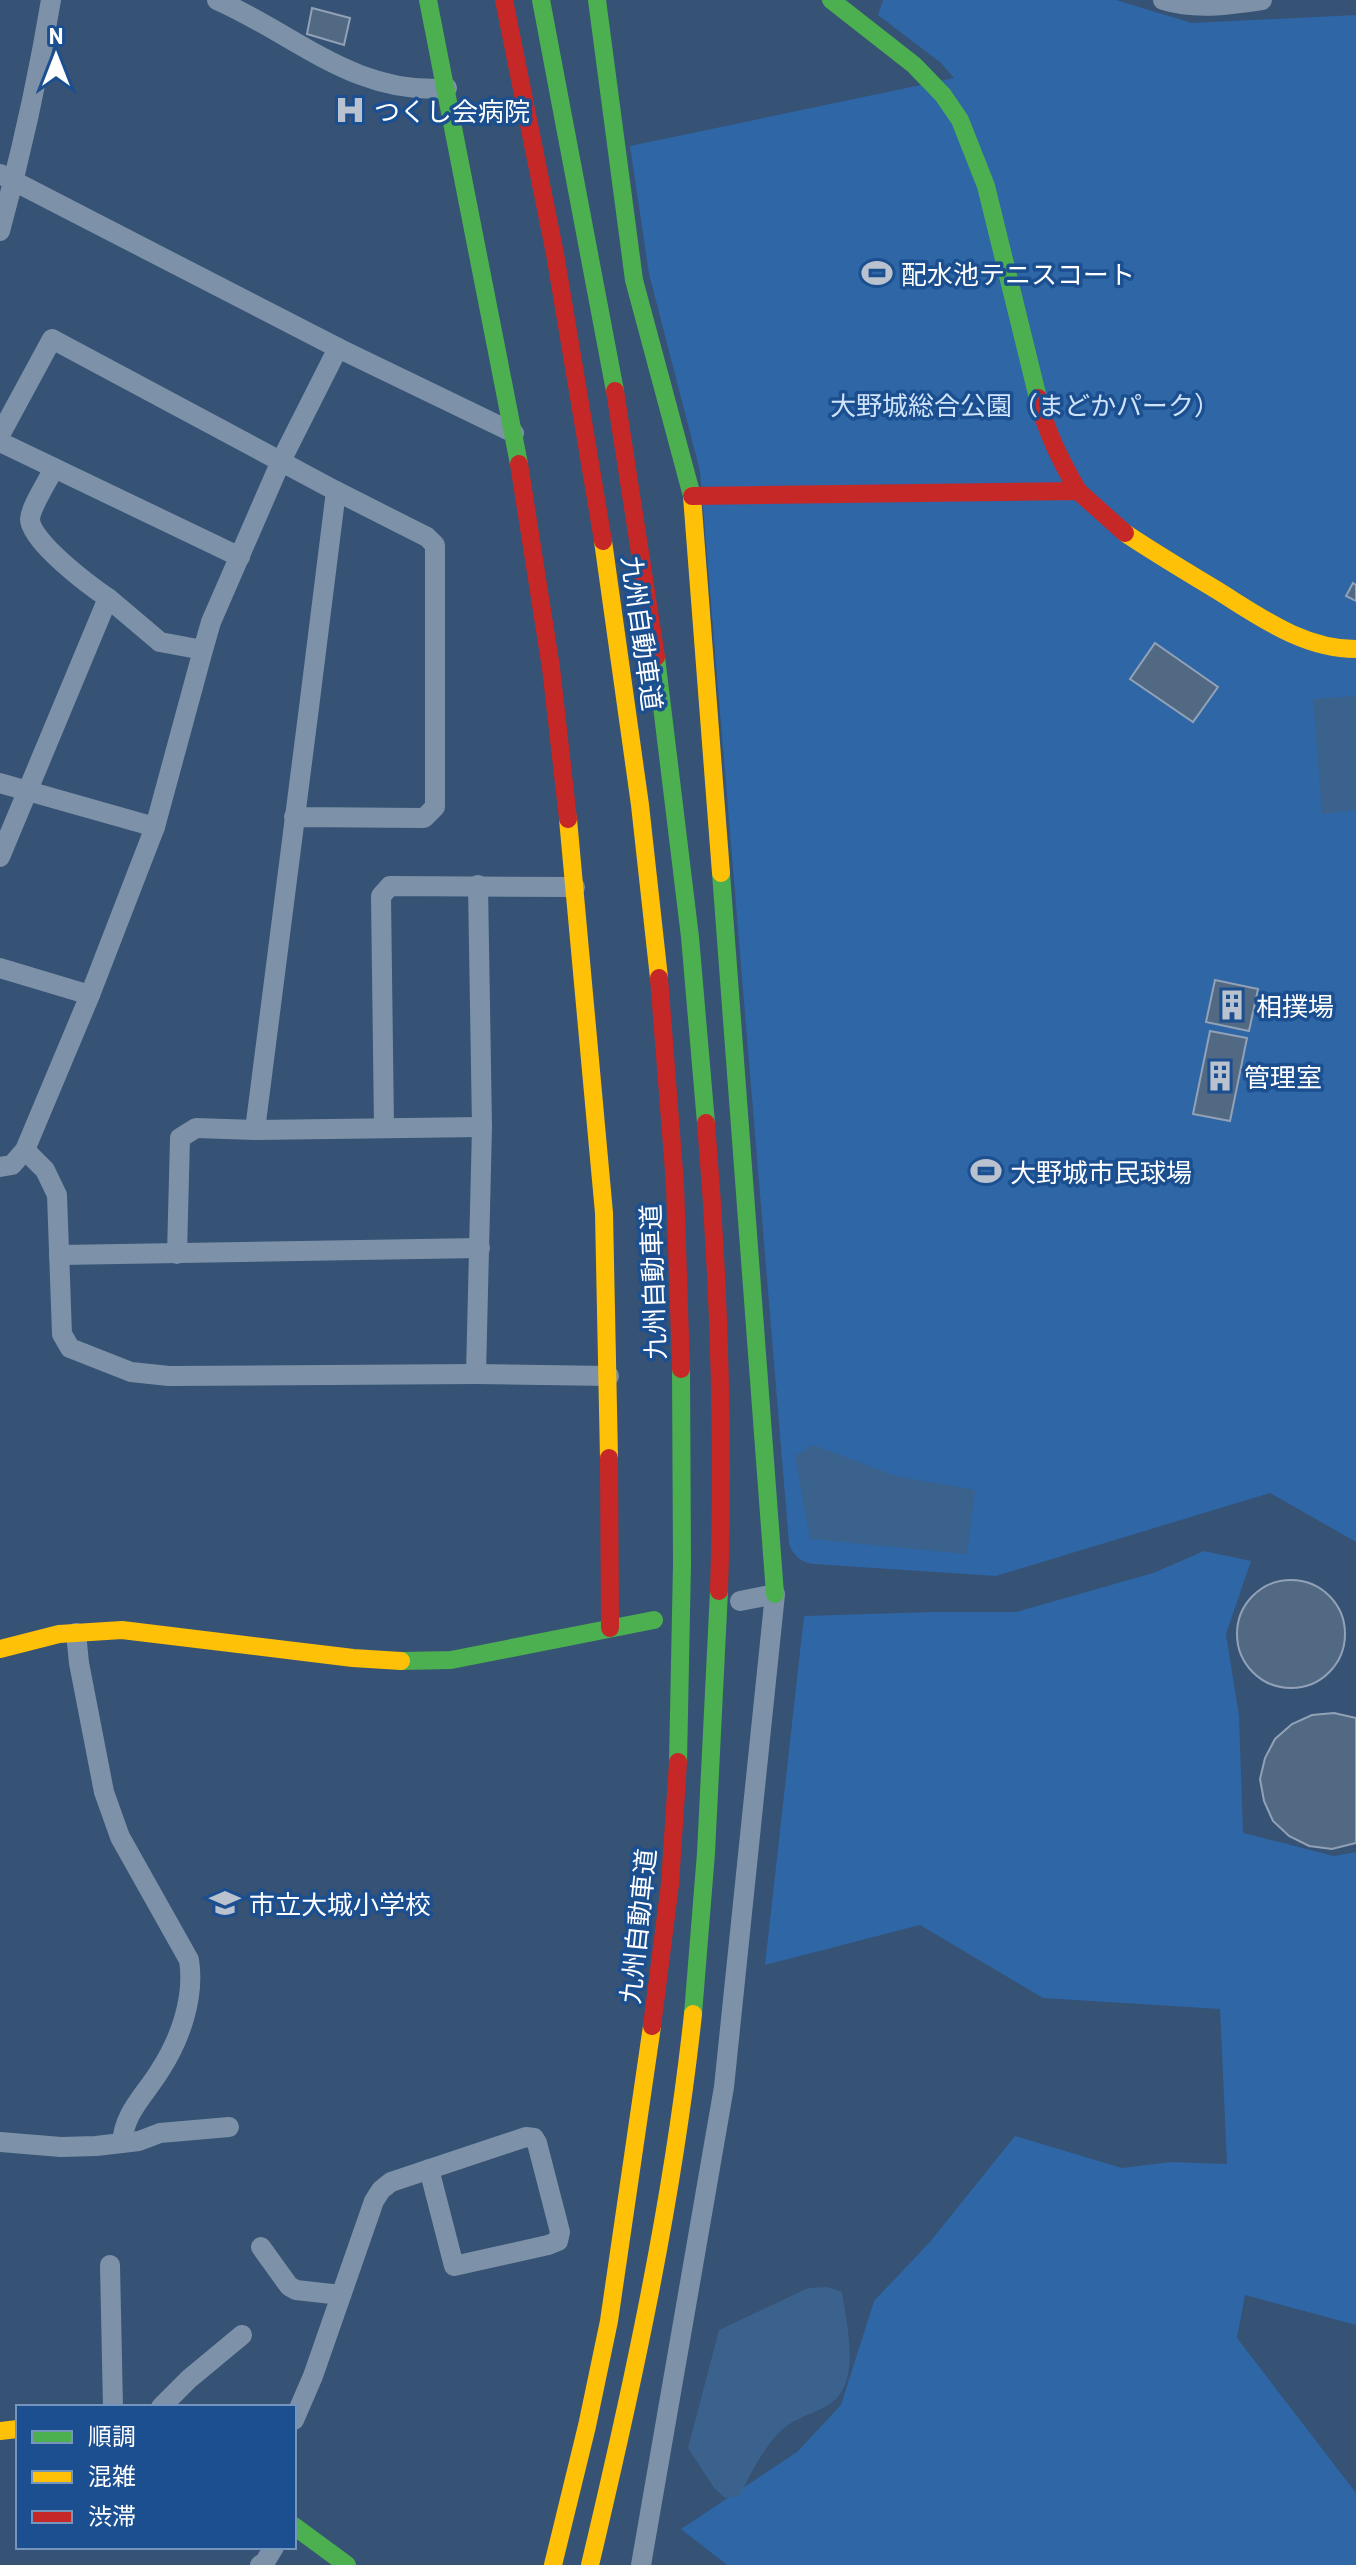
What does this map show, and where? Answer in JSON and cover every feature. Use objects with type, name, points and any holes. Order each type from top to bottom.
[{"type":"main road","points":[[428,0],[514,433],[551,668],[575,887],[603,1202],[609,1376],[610,1628]]},
{"type":"main road","name":"九州自動車道","points":[[504,0],[572,356],[608,569],[633,752],[653,914],[666,1064],[680,1351],[683,1632],[673,1847],[655,2007],[615,2288],[583,2446],[553,2565]]},
{"type":"main road","name":"九州自動車道","points":[[541,0],[609,352],[669,751],[702,1064],[716,1267],[722,1455],[704,1908],[691,2027],[676,2141],[651,2283],[616,2458],[590,2565]]},
{"type":"main road","points":[[597,0],[634,280],[692,496],[775,1594]]},
{"type":"main road","points":[[840,2],[934,85],[955,112],[974,149],[986,186],[1044,424],[1078,491],[1126,534],[1280,629],[1310,642],[1338,649],[1356,649]]},
{"type":"main road","points":[[692,496],[1078,491]]},
{"type":"main road","points":[[0,1649],[59,1634],[122,1630],[353,1658],[451,1660],[654,1620]]},
{"type":"main road","points":[[544,2565],[583,2446]]},
{"type":"main road","points":[[296,2527],[347,2565]]},
{"type":"street","points":[[0,231],[7,178],[43,51],[51,0]]},
{"type":"street","points":[[217,0],[334,65],[368,79],[402,88],[447,88]]},
{"type":"street","points":[[1163,0],[1194,7],[1218,7],[1262,0]]},
{"type":"street","points":[[7,178],[338,348],[514,433]]},
{"type":"street","points":[[0,435],[52,339],[427,537],[435,545],[435,807],[424,818],[294,817]]},
{"type":"street","points":[[0,1167],[12,1165],[25,1150],[90,995],[155,827],[211,622],[281,461],[338,348]]},
{"type":"street","points":[[0,442],[240,557]]},
{"type":"street","points":[[54,468],[30,516],[32,530],[81,580],[108,598],[160,642],[203,650]]},
{"type":"street","points":[[255,1130],[336,491]]},
{"type":"street","points":[[0,857],[108,598]]},
{"type":"street","points":[[0,783],[155,827]]},
{"type":"street","points":[[476,1374],[482,1127],[478,885]]},
{"type":"street","points":[[384,1127],[381,896],[390,886],[575,887]]},
{"type":"street","points":[[0,968],[90,995]]},
{"type":"street","points":[[177,1254],[180,1138],[196,1128],[482,1127]]},
{"type":"street","points":[[25,1150],[45,1170],[57,1195],[62,1334],[70,1348],[131,1372],[169,1376],[609,1376]]},
{"type":"street","points":[[59,1255],[480,1248]]},
{"type":"street","points":[[641,2565],[724,2087],[775,1594],[740,1601]]},
{"type":"street","points":[[76,1633],[104,1792],[120,1837],[189,1960],[192,1978],[191,1998],[184,2019],[161,2070],[128,2116],[123,2127],[122,2143]]},
{"type":"street","points":[[0,2144],[61,2147],[122,2143],[160,2133],[229,2127]]},
{"type":"street","points":[[296,2415],[313,2376],[374,2201],[391,2182],[429,2169],[526,2137],[534,2138],[560,2232],[558,2241],[454,2266],[429,2169]]},
{"type":"street","points":[[261,2247],[289,2286],[296,2290],[341,2295]]},
{"type":"street","points":[[110,2265],[113,2405]]},
{"type":"street","points":[[163,2405],[242,2335]]},
{"type":"street","points":[[260,2565],[272,2549]]},
{"type":"green space","name":"大野城総合公園（まどかパーク）","points":[[883,0],[1116,0],[1192,23],[1356,15],[1356,1542],[1270,1493],[996,1576],[813,1564],[798,1558],[789,1544],[700,471],[649,274],[630,146],[954,78],[941,63],[878,15]]},
{"type":"green space","points":[[1204,1551],[1251,1561],[1226,1634],[1239,1716],[1243,1833],[1334,1856],[1356,1852],[1356,2325],[1245,2295],[1237,2338],[1356,2493],[1356,2565],[727,2565],[681,2529],[797,2452],[841,2405],[874,2301],[929,2243],[1015,2136],[1122,2168],[1171,2162],[1227,2164],[1220,2009],[1043,1998],[920,1925],[765,1965],[804,1616],[1016,1612],[1153,1573]]},
{"type":"shaded area","points":[[1356,696],[1356,810],[1322,814],[1313,699]]},
{"type":"shaded area","points":[[813,1445],[896,1476],[975,1490],[967,1554],[810,1539],[795,1456]]},
{"type":"shaded area","points":[[827,2287],[842,2292],[850,2347],[848,2376],[843,2389],[831,2403],[783,2429],[764,2452],[739,2496],[725,2498],[714,2488],[688,2448],[719,2330],[808,2288]]},
{"type":"building","points":[[312,8],[350,18],[344,45],[307,34]]},
{"type":"building","points":[[1353,583],[1356,585],[1356,601],[1346,596]]},
{"type":"building","points":[[1155,643],[1218,687],[1193,722],[1130,679]]},
{"type":"building","name":"相撲場","points":[[1215,980],[1258,989],[1249,1031],[1206,1022]]},
{"type":"building","name":"管理室","points":[[1210,1031],[1247,1038],[1230,1121],[1193,1114]]},
{"type":"building","points":[[1291,1580],[1312,1584],[1329,1596],[1341,1613],[1345,1634],[1341,1655],[1329,1672],[1312,1684],[1291,1688],[1270,1684],[1253,1672],[1241,1655],[1237,1634],[1241,1613],[1253,1596],[1270,1584]]},
{"type":"building","points":[[1334,1713],[1356,1718],[1356,1843],[1332,1849],[1309,1846],[1289,1836],[1273,1821],[1264,1801],[1260,1779],[1265,1758],[1275,1739],[1292,1724],[1312,1715]]},
{"type":"traffic: fast","points":[[428,0],[519,464]]},
{"type":"traffic: fast","points":[[541,0],[615,391]]},
{"type":"traffic: fast","points":[[597,0],[634,280],[692,496]]},
{"type":"traffic: fast","points":[[831,0],[914,65],[943,95],[960,120],[986,186],[1038,398]]},
{"type":"traffic: fast","points":[[656,657],[690,937],[706,1123]]},
{"type":"traffic: fast","points":[[721,873],[775,1594]]},
{"type":"traffic: fast","points":[[678,1762],[682,1564],[681,1369]]},
{"type":"traffic: fast","points":[[693,2014],[706,1853],[719,1591]]},
{"type":"traffic: fast","points":[[401,1661],[451,1660],[654,1620]]},
{"type":"traffic: fast","points":[[296,2527],[347,2565]]},
{"type":"traffic: slow","points":[[692,496],[721,873]]},
{"type":"traffic: slow","points":[[1125,533],[1282,629],[1317,643],[1356,649]]},
{"type":"traffic: slow","points":[[603,541],[640,805],[659,978]]},
{"type":"traffic: slow","points":[[568,819],[604,1213],[609,1458]]},
{"type":"traffic: slow","points":[[0,1649],[59,1634],[122,1630],[401,1661]]},
{"type":"traffic: slow","points":[[590,2565],[663,2222],[693,2014]]},
{"type":"traffic: slow","points":[[553,2565],[609,2321],[652,2026]]},
{"type":"traffic: slow","points":[[0,2431],[16,2429]]},
{"type":"traffic: jam","points":[[504,0],[555,254],[603,541]]},
{"type":"traffic: jam","points":[[615,391],[656,657]]},
{"type":"traffic: jam","points":[[1038,398],[1045,423],[1078,491]]},
{"type":"traffic: jam","points":[[519,464],[551,668],[568,819]]},
{"type":"traffic: jam","points":[[692,496],[1078,491],[1125,533]]},
{"type":"traffic: jam","points":[[659,978],[675,1184],[681,1369]]},
{"type":"traffic: jam","points":[[706,1123],[719,1357],[719,1591]]},
{"type":"traffic: jam","points":[[609,1458],[610,1628]]},
{"type":"traffic: jam","points":[[652,2026],[670,1884],[678,1762]]},
{"type":"place","name":"つくし会病院","points":[[350,110]]},
{"type":"place","name":"配水池テニスコート","points":[[877,273]]},
{"type":"place","name":"相撲場","points":[[1232,1005]]},
{"type":"place","name":"管理室","points":[[1220,1076]]},
{"type":"place","name":"大野城市民球場","points":[[986,1171]]},
{"type":"place","name":"市立大城小学校","points":[[225,1903]]}]
